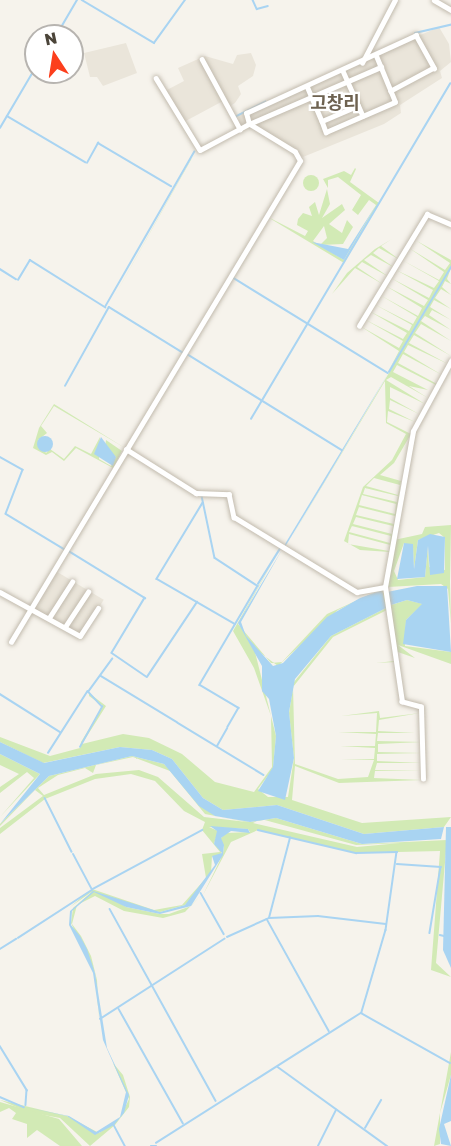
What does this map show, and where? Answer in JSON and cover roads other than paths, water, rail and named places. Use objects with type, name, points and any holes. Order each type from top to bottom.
[{"type":"street","points":[[362,63],[395,0]]},
{"type":"street","points":[[434,0],[451,10]]},
{"type":"street","points":[[11,642],[300,161],[295,152],[249,124],[246,113],[362,63],[416,35],[434,68],[391,91]]},
{"type":"street","points":[[308,86],[327,132],[363,117],[395,102],[376,56]]},
{"type":"street","points":[[202,59],[240,129]]},
{"type":"street","points":[[156,78],[195,149],[381,67]]},
{"type":"street","points":[[343,71],[363,117]]},
{"type":"street","points":[[322,121],[358,106]]},
{"type":"street","points":[[359,326],[427,214],[451,224]]},
{"type":"street","points":[[423,778],[421,709],[402,702],[385,587],[411,437],[451,361]]},
{"type":"street","points":[[126,449],[196,493],[229,494],[236,518],[357,592],[385,587]]},
{"type":"street","points":[[49,618],[72,582]]},
{"type":"street","points":[[0,592],[80,636],[99,608]]},
{"type":"street","points":[[65,627],[88,592]]},
{"type":"water","points":[[376,205],[344,260],[312,242],[348,249]]},
{"type":"water","points":[[389,372],[325,481],[285,547],[285,544]]},
{"type":"water","points":[[45,436],[51,438],[53,444],[51,450],[45,452],[39,450],[37,444],[39,438]]},
{"type":"water","points":[[101,437],[116,457],[113,466],[94,454]]},
{"type":"water","points":[[430,534],[445,537],[444,573],[430,575],[428,546],[425,577],[397,579],[404,543],[413,544],[414,569],[418,540]]},
{"type":"water","points":[[283,548],[241,622],[246,636],[273,666],[283,663],[327,617],[360,598],[382,590],[386,608],[331,636],[295,679],[289,712],[294,758],[285,800],[258,791],[273,767],[276,736],[269,699],[262,691],[262,666],[238,623]]},
{"type":"water","points":[[417,586],[447,586],[451,652],[403,644],[406,620],[422,604],[407,600],[391,605],[387,592]]},
{"type":"water","points":[[0,742],[44,763],[120,747],[152,750],[172,759],[203,798],[223,810],[277,805],[364,834],[444,827],[441,839],[362,844],[276,818],[250,822],[215,816],[199,806],[164,764],[132,756],[49,776],[0,824],[40,774],[0,754]]},
{"type":"water","points":[[210,826],[248,829],[250,833],[231,831],[221,838],[224,845],[223,855],[191,906],[160,914],[126,907],[94,892],[72,911],[71,925],[87,949],[95,973],[107,1048],[129,1095],[124,1113],[114,1125],[95,1135],[67,1116],[24,1107],[69,1116],[96,1132],[120,1117],[126,1092],[103,1040],[93,973],[69,925],[70,911],[93,891],[160,912],[185,905],[215,865],[212,856],[222,853],[214,844],[217,831]]},
{"type":"water","points":[[446,827],[451,827],[451,968],[443,950]]},
{"type":"water","points":[[451,1075],[451,1121],[444,1124],[451,1146],[441,1144],[439,1129]]},
{"type":"waterway","points":[[63,24],[77,0]]},
{"type":"waterway","points":[[82,0],[154,43],[185,0]]},
{"type":"waterway","points":[[253,0],[257,9],[268,6]]},
{"type":"waterway","points":[[415,33],[451,25]]},
{"type":"waterway","points":[[0,128],[26,84]]},
{"type":"waterway","points":[[251,419],[450,84]]},
{"type":"waterway","points":[[235,117],[265,102]]},
{"type":"waterway","points":[[7,116],[85,162]]},
{"type":"waterway","points":[[87,163],[98,143],[171,186]]},
{"type":"waterway","points":[[18,280],[30,260],[105,307],[194,152]]},
{"type":"waterway","points":[[389,372],[451,267]]},
{"type":"waterway","points":[[0,269],[16,279]]},
{"type":"waterway","points":[[232,277],[388,373]]},
{"type":"waterway","points":[[65,386],[109,307],[182,352]]},
{"type":"waterway","points":[[187,354],[342,450]]},
{"type":"waterway","points":[[0,457],[23,470],[6,514],[64,549]]},
{"type":"waterway","points":[[202,496],[215,558],[258,586],[200,685],[239,708],[228,727]]},
{"type":"waterway","points":[[203,503],[157,579],[235,624]]},
{"type":"waterway","points":[[258,584],[281,547]]},
{"type":"waterway","points":[[67,550],[145,598],[112,653],[147,677],[197,602]]},
{"type":"waterway","points":[[80,747],[102,707],[88,692],[112,659]]},
{"type":"waterway","points":[[101,676],[177,722]]},
{"type":"waterway","points":[[48,753],[87,692]]},
{"type":"waterway","points":[[0,694],[60,732]]},
{"type":"waterway","points":[[178,723],[264,775]]},
{"type":"waterway","points":[[217,746],[227,729]]},
{"type":"waterway","points":[[45,798],[72,852]]},
{"type":"waterway","points":[[93,889],[202,830]]},
{"type":"waterway","points":[[258,830],[356,853],[397,852],[386,930],[362,1012]]},
{"type":"waterway","points":[[269,918],[290,838]]},
{"type":"waterway","points":[[18,938],[92,890],[73,855]]},
{"type":"waterway","points":[[397,864],[441,867],[430,933]]},
{"type":"waterway","points":[[201,893],[224,934]]},
{"type":"waterway","points":[[110,909],[216,1101]]},
{"type":"waterway","points":[[227,937],[269,918],[318,916],[386,924]]},
{"type":"waterway","points":[[267,919],[329,1031]]},
{"type":"waterway","points":[[440,935],[444,936]]},
{"type":"waterway","points":[[0,949],[16,939]]},
{"type":"waterway","points":[[100,1019],[224,939]]},
{"type":"waterway","points":[[119,1009],[183,1123]]},
{"type":"waterway","points":[[156,1143],[361,1013],[450,1063]]},
{"type":"waterway","points":[[0,1046],[27,1090],[26,1105]]},
{"type":"waterway","points":[[278,1067],[387,1146]]},
{"type":"waterway","points":[[0,1097],[24,1107]]},
{"type":"waterway","points":[[365,1128],[381,1100]]},
{"type":"waterway","points":[[318,1146],[336,1110]]},
{"type":"waterway","points":[[114,1125],[125,1146]]},
{"type":"waterway","points":[[151,1146],[156,1146]]},
{"type":"district","name":"고창리","points":[[335,102]]}]
